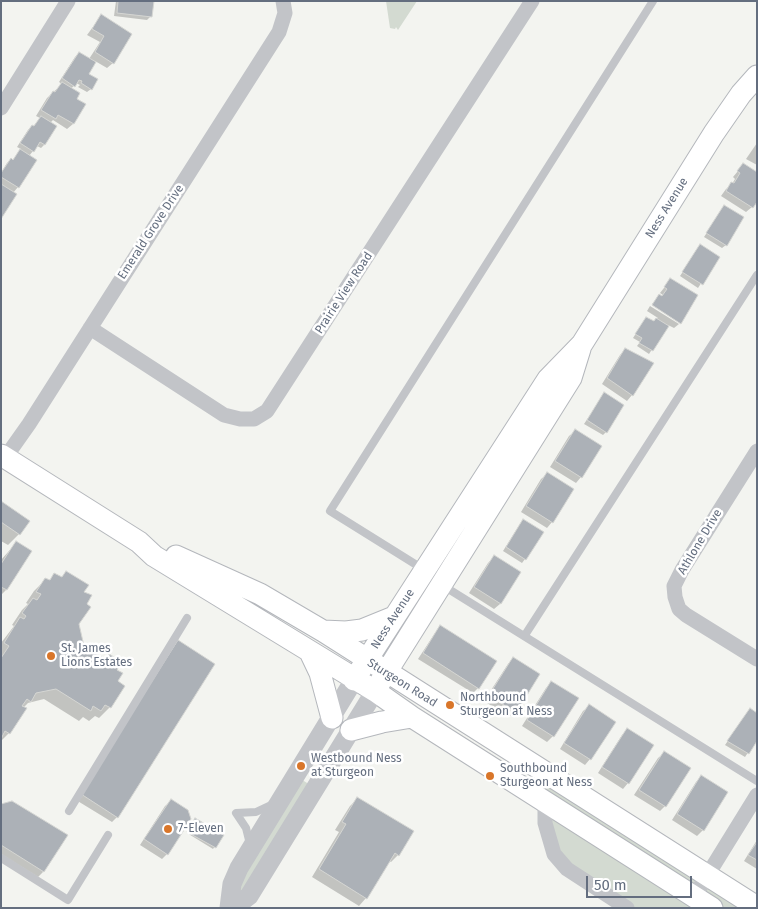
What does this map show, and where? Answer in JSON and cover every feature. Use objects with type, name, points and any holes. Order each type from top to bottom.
[{"type":"main road","name":"Ness Avenue","points":[[354,680],[548,380],[582,344],[714,133],[741,94],[757,76]]},
{"type":"main road","name":"Ness Avenue","points":[[375,691],[571,378],[582,344]]},
{"type":"main road","name":"Sturgeon Road","points":[[3,457],[139,542],[154,556],[354,680],[375,691],[412,717],[712,908]]},
{"type":"main road","name":"Sturgeon Road","points":[[139,542],[159,548],[260,594],[323,631],[386,673],[757,907]]},
{"type":"main road","points":[[323,631],[346,632],[362,630],[394,617]]},
{"type":"main road","points":[[310,652],[320,673],[332,718]]},
{"type":"main road","points":[[351,730],[412,717]]},
{"type":"street","points":[[1,108],[68,1]]},
{"type":"street","name":"Emerald Grove Drive","points":[[3,457],[29,424],[279,32],[285,13],[283,1]]},
{"type":"street","name":"Prairie View Road","points":[[90,328],[224,415],[240,419],[254,419],[267,411],[532,1]]},
{"type":"street","name":"Athlone Drive","points":[[757,451],[682,570],[674,586],[674,597],[679,609],[686,615],[757,659]]},
{"type":"street","name":"Ness Avenue","points":[[229,908],[232,884],[239,868],[354,680]]},
{"type":"street","name":"Ness Avenue","points":[[233,908],[249,896],[375,691]]},
{"type":"street","points":[[694,896],[757,796]]},
{"type":"street","points":[[545,802],[545,823],[554,854],[567,870],[627,908]]},
{"type":"lane","points":[[424,570],[330,512],[653,1]]},
{"type":"lane","points":[[524,636],[757,275]]},
{"type":"lane","points":[[442,585],[757,781]]},
{"type":"lane","points":[[69,811],[187,618]]},
{"type":"lane","points":[[252,848],[246,828],[236,813],[256,812],[282,800]]},
{"type":"lane","points":[[63,908],[108,835]]},
{"type":"lane","points":[[1,858],[68,900]]},
{"type":"shaded area","points":[[386,1],[417,1],[398,30],[396,27],[395,29],[390,28]]},
{"type":"shaded area","points":[[538,769],[757,908],[627,908],[554,854],[545,802],[525,789]]},
{"type":"shaded area","points":[[296,776],[315,788],[233,908],[232,884]]},
{"type":"building","points":[[118,1],[154,1],[152,17],[117,13]]},
{"type":"building","points":[[101,14],[132,34],[114,64],[95,52],[104,36],[92,29]]},
{"type":"building","points":[[79,52],[96,62],[89,74],[98,79],[92,90],[81,83],[82,81],[79,80],[75,87],[62,78]]},
{"type":"building","points":[[62,82],[80,93],[77,99],[86,104],[74,124],[58,115],[56,119],[41,110],[53,91],[55,92]]},
{"type":"building","points":[[41,116],[57,126],[45,145],[40,142],[34,152],[20,143],[32,125],[34,126]]},
{"type":"building","points":[[20,149],[37,160],[19,188],[1,177],[1,173]]},
{"type":"building","points":[[743,163],[757,172],[757,202],[753,208],[726,191],[731,182],[734,183],[740,173],[737,171]]},
{"type":"building","points":[[1,184],[17,194],[1,219]]},
{"type":"building","points":[[724,205],[744,217],[727,246],[706,233]]},
{"type":"building","points":[[700,244],[720,257],[703,285],[682,272]]},
{"type":"building","points":[[670,278],[698,295],[681,324],[652,305],[659,294],[662,296],[667,289],[664,287]]},
{"type":"building","points":[[646,317],[654,321],[656,318],[669,326],[653,351],[639,343],[642,338],[635,334]]},
{"type":"building","points":[[625,348],[654,363],[633,396],[607,378]]},
{"type":"building","points":[[604,392],[624,405],[607,433],[587,420]]},
{"type":"building","points":[[575,429],[602,446],[582,478],[555,461]]},
{"type":"building","points":[[547,472],[574,489],[553,523],[526,506]]},
{"type":"building","points":[[1,501],[30,521],[20,535],[1,522]]},
{"type":"building","points":[[523,519],[544,532],[526,560],[506,547]]},
{"type":"building","points":[[16,541],[32,551],[7,590],[1,587],[1,564]]},
{"type":"building","points":[[494,555],[521,572],[501,604],[474,587]]},
{"type":"building","name":"St. James Lions Estates","points":[[66,571],[89,585],[84,592],[92,595],[87,604],[91,607],[79,624],[84,646],[105,659],[109,654],[122,662],[117,670],[123,673],[118,681],[125,686],[111,708],[105,705],[101,711],[93,706],[91,711],[56,689],[36,693],[31,702],[27,699],[22,706],[27,708],[10,734],[5,731],[1,739],[1,658],[9,646],[4,643],[20,617],[24,619],[26,616],[22,613],[33,598],[37,600],[41,594],[36,592],[45,578],[50,580],[54,573],[62,577]]},
{"type":"building","points":[[440,625],[497,661],[479,689],[423,653]]},
{"type":"building","points":[[178,640],[215,664],[118,818],[81,794]]},
{"type":"building","points":[[513,657],[540,674],[516,713],[489,695]]},
{"type":"building","points":[[551,681],[579,698],[554,737],[527,720]]},
{"type":"building","points":[[589,704],[616,722],[591,760],[564,743]]},
{"type":"building","points":[[750,708],[757,713],[757,741],[749,754],[727,741]]},
{"type":"building","points":[[627,728],[654,745],[629,784],[602,767]]},
{"type":"building","points":[[664,751],[691,768],[666,807],[639,790]]},
{"type":"building","points":[[701,775],[728,792],[704,831],[677,814]]},
{"type":"building","points":[[357,797],[414,831],[399,856],[395,853],[367,899],[319,869],[346,824],[342,822]]},
{"type":"building","name":"7-Eleven","points":[[171,799],[188,810],[191,819],[168,855],[144,839]]},
{"type":"building","points":[[12,801],[68,835],[44,872],[1,845],[1,804]]},
{"type":"building","points":[[195,818],[224,835],[216,848],[187,832]]},
{"type":"building","points":[[757,842],[757,860],[748,855]]},
{"type":"place","name":"St. James Lions Estates","points":[[51,656]]},
{"type":"place","name":"Northbound Sturgeon at Ness","points":[[450,705]]},
{"type":"place","name":"Westbound Ness at Sturgeon","points":[[301,766]]},
{"type":"place","name":"Southbound Sturgeon at Ness","points":[[490,776]]},
{"type":"place","name":"7-Eleven","points":[[168,829]]}]
